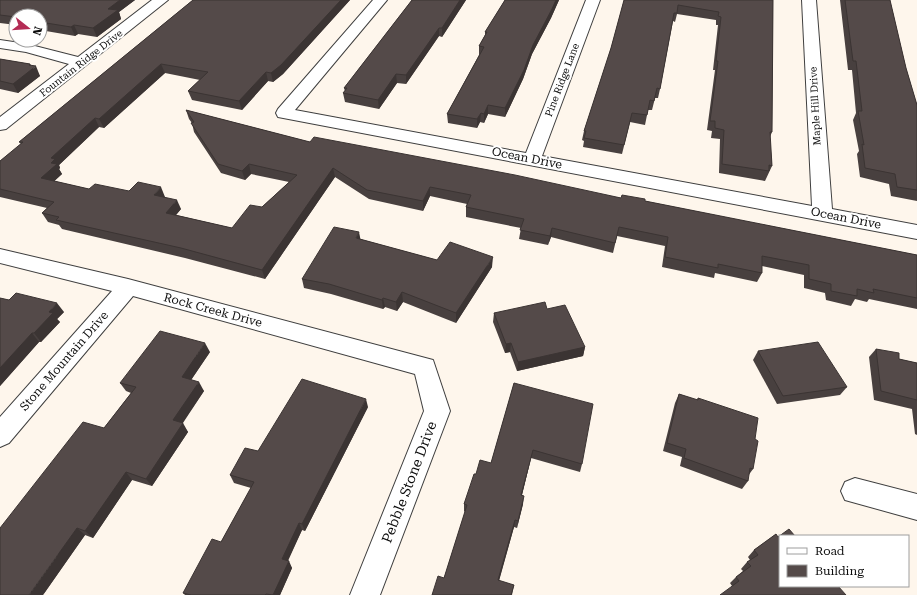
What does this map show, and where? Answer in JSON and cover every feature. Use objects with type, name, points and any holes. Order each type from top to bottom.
[{"type":"street","name":"Fountain Ridge Drive","points":[[0,125],[161,0]]},
{"type":"street","name":"Ocean Drive","points":[[380,0],[284,113],[917,232]]},
{"type":"street","name":"Pine Ridge Lane","points":[[532,159],[593,0]]},
{"type":"street","name":"Maple Hill Drive","points":[[809,0],[822,213]]},
{"type":"street","points":[[0,44],[26,48],[81,63]]},
{"type":"street","name":"Rock Creek Drive","points":[[0,256],[128,287],[425,367]]},
{"type":"street","name":"Stone Mountain Drive","points":[[0,435],[128,287]]},
{"type":"street","name":"Pebble Stone Drive","points":[[365,595],[437,411],[425,367]]},
{"type":"street","points":[[856,491],[917,507]]},
{"type":"building","points":[[0,0],[120,0],[108,9],[118,10],[93,28],[74,25],[71,27],[48,23],[48,8],[8,8],[8,16],[0,15]]},
{"type":"building","points":[[193,0],[341,0],[281,65],[271,73],[266,72],[239,101],[188,91],[208,72],[161,64],[99,119],[95,118],[51,158],[55,159],[51,163],[57,164],[41,178],[89,189],[95,184],[129,191],[138,182],[161,187],[154,195],[177,200],[166,213],[232,228],[250,205],[262,207],[297,175],[249,164],[242,171],[218,164],[191,123],[194,122],[186,110],[310,142],[314,137],[515,175],[621,198],[622,195],[645,199],[645,201],[917,255],[917,298],[873,289],[874,293],[857,289],[857,296],[831,291],[831,284],[809,279],[809,265],[762,256],[762,273],[718,264],[718,268],[665,257],[668,237],[619,227],[615,243],[552,228],[550,236],[520,230],[524,219],[466,207],[471,195],[430,187],[423,201],[367,190],[333,168],[262,270],[181,248],[56,220],[59,217],[42,213],[54,202],[0,189],[0,161],[23,142],[19,142]]},
{"type":"building","points":[[412,0],[460,0],[442,28],[439,28],[406,75],[396,74],[378,100],[343,93],[347,88],[344,88]]},
{"type":"building","points":[[505,0],[556,0],[533,45],[524,70],[505,108],[488,105],[484,114],[481,113],[477,119],[447,114],[484,47],[479,46],[487,32],[485,32]]},
{"type":"building","points":[[624,0],[773,0],[772,132],[770,132],[772,166],[769,165],[769,171],[722,164],[724,130],[715,128],[715,121],[710,121],[718,61],[716,61],[721,17],[718,16],[719,12],[678,5],[677,13],[674,13],[660,89],[657,88],[654,101],[650,100],[647,115],[632,113],[624,145],[584,138],[586,131],[584,131],[611,48]]},
{"type":"building","points":[[845,0],[890,0],[906,68],[917,105],[917,190],[897,187],[895,174],[865,168],[862,144],[864,145],[858,111],[862,111],[856,61],[853,61]]},
{"type":"building","points":[[0,59],[36,66],[13,84],[0,81]]},
{"type":"building","points":[[334,227],[359,232],[356,238],[437,260],[450,242],[493,257],[456,313],[402,292],[396,302],[383,298],[382,300],[329,284],[302,279]]},
{"type":"building","points":[[16,293],[57,303],[49,312],[53,313],[34,333],[32,333],[0,368],[0,298],[9,300]]},
{"type":"building","points":[[545,302],[547,309],[565,305],[585,347],[518,362],[511,343],[506,344],[494,313]]},
{"type":"building","points":[[160,331],[205,343],[182,377],[199,382],[173,420],[183,423],[146,479],[126,472],[85,531],[77,528],[29,595],[0,595],[0,528],[83,422],[104,428],[136,387],[120,383]]},
{"type":"building","points":[[818,342],[847,387],[783,396],[758,351]]},
{"type":"building","points":[[876,349],[899,353],[899,359],[917,363],[917,400],[881,391]]},
{"type":"building","points":[[302,379],[366,399],[302,524],[299,523],[282,559],[289,561],[273,595],[191,595],[183,593],[212,539],[221,542],[254,482],[230,475],[245,448],[258,451]]},
{"type":"building","points":[[514,383],[593,404],[582,464],[533,450],[521,495],[524,496],[518,521],[515,520],[498,580],[514,585],[511,595],[432,595],[438,576],[444,578],[467,505],[464,504],[480,460],[491,463]]},
{"type":"building","points":[[679,394],[698,400],[698,398],[758,418],[755,439],[758,441],[753,469],[750,468],[748,481],[684,458],[686,449],[667,443]]},
{"type":"building","points":[[789,529],[794,535],[781,535]]},
{"type":"building","points":[[776,534],[779,536],[779,587],[839,587],[846,595],[720,595],[739,581],[736,577],[751,566],[747,562],[758,555],[754,550]]}]
